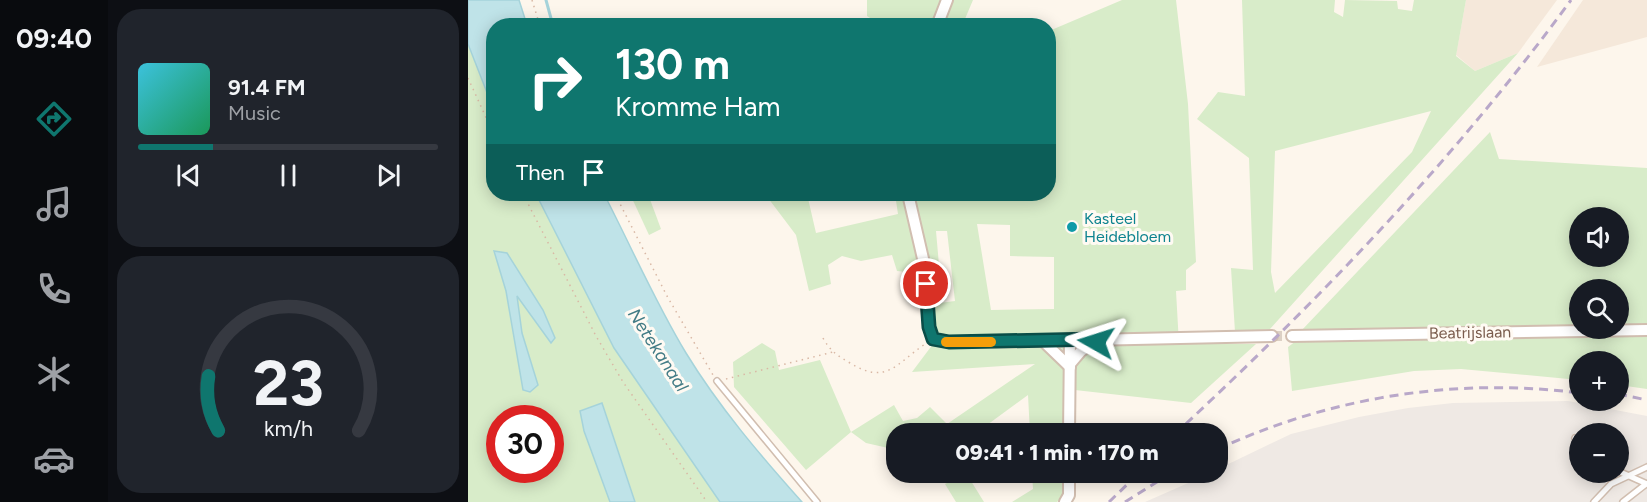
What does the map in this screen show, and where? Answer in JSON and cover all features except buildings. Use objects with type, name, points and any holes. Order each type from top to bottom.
[{"type":"street","points":[[940,18],[947,0]]},
{"type":"street","points":[[910,201],[924,263],[929,327],[933,339],[949,342],[1272,336]]},
{"type":"street","name":"Beatrijslaan","points":[[1292,336],[1647,330]]},
{"type":"street","points":[[1070,365],[1081,351],[1099,339]]},
{"type":"street","points":[[1069,423],[1070,340]]},
{"type":"street","points":[[1043,341],[1070,365]]},
{"type":"street","points":[[1065,502],[1069,495],[1069,483]]},
{"type":"lane","points":[[717,381],[817,502]]},
{"type":"lane","points":[[1594,502],[1602,490],[1647,467]]},
{"type":"lane","points":[[1623,502],[1646,484],[1630,475]]},
{"type":"path","points":[[532,0],[538,18]]},
{"type":"path","points":[[468,78],[486,117]]},
{"type":"path","points":[[528,201],[596,336],[623,382],[707,502]]},
{"type":"path","points":[[619,201],[667,296],[717,381],[832,352]]},
{"type":"path","points":[[823,338],[832,352],[868,374],[876,375],[886,372],[933,339]]},
{"type":"shaded area","points":[[1466,0],[1557,0],[1518,53],[1475,71],[1456,55]]},
{"type":"shaded area","points":[[1583,0],[1647,0],[1647,37],[1537,67]]},
{"type":"shaded area","points":[[1568,401],[1569,411],[1621,411],[1647,416],[1647,502],[1145,502],[1188,483],[1228,483],[1228,464],[1291,434],[1359,417],[1453,403]]},
{"type":"green space","points":[[867,0],[973,0],[965,18],[870,18],[867,16]]},
{"type":"green space","points":[[1122,0],[1176,0],[1188,104],[1196,262],[1186,270],[1186,290],[1176,291],[1179,344],[1256,344],[1191,403],[1066,389],[1065,423],[1029,423],[1028,395],[990,423],[948,423],[1035,364],[912,372],[933,344],[932,304],[955,301],[947,231],[936,231],[939,265],[907,272],[897,271],[892,255],[861,261],[842,256],[828,265],[831,284],[809,291],[796,235],[770,201],[809,201],[816,233],[898,214],[896,201],[1056,201],[1056,28]],"holes":[[[977,224],[1010,225],[1010,256],[1054,257],[1054,309],[991,310]]]},
{"type":"green space","points":[[1242,0],[1335,0],[1334,12],[1343,17],[1345,0],[1397,1],[1398,9],[1412,11],[1414,0],[1466,0],[1456,56],[1475,71],[1518,53],[1270,329],[1235,332],[1231,268],[1253,270],[1249,158],[1197,119],[1218,92],[1245,96]],"holes":[[[1431,111],[1412,152],[1275,293],[1271,272],[1275,151]]]},
{"type":"green space","points":[[468,44],[486,90],[486,201],[540,201],[614,348],[720,502],[468,502]]},
{"type":"green space","points":[[1490,132],[1499,159],[1647,168],[1647,389],[1629,386],[1629,351],[1569,351],[1569,379],[1461,369],[1414,371],[1292,391],[1288,347],[1308,332],[1301,331]]},
{"type":"green space","points":[[633,201],[651,201],[661,229],[649,235]]},
{"type":"green space","points":[[762,343],[775,351],[779,370],[820,360],[851,432],[806,470],[734,387],[733,362]]},
{"type":"green space","points":[[894,405],[903,421],[917,418],[930,407],[946,423],[886,423],[886,448],[866,443],[851,432]]},
{"type":"green space","points":[[972,483],[984,502],[956,502],[945,484]]},
{"type":"green space","points":[[1033,483],[1065,483],[1065,495],[1057,502],[1012,502],[1033,489]]},
{"type":"water","points":[[468,0],[519,0],[525,18],[486,18],[486,90],[468,44]]},
{"type":"water","name":"Netekanaal","points":[[540,201],[608,201],[686,353],[741,430],[802,502],[720,502],[614,348]]},
{"type":"water","points":[[494,251],[507,253],[543,310],[555,338],[551,343],[517,296],[522,333],[538,385],[530,392],[523,390],[506,291]]},
{"type":"water","points":[[602,403],[635,502],[610,502],[584,431],[580,411]]},
{"type":"waterway","points":[[546,0],[551,18]]},
{"type":"tunnel","points":[[1272,336],[1292,336]]},
{"type":"railway","points":[[1187,423],[1281,332],[1384,226],[1480,116],[1571,0]]},
{"type":"railway","points":[[1228,445],[1305,416],[1395,395],[1487,388],[1569,392]]},
{"type":"railway","points":[[1629,396],[1647,400]]},
{"type":"railway","points":[[1109,502],[1129,483]]},
{"type":"railway","points":[[1125,502],[1155,483]]},
{"type":"slow traffic","points":[[946,342],[991,342]]},
{"type":"place","name":"Kasteel Heidebloem","points":[[1072,227]]},
{"type":"route","points":[[926,284],[929,327],[933,339],[949,342],[1099,339],[1096,342]]}]
